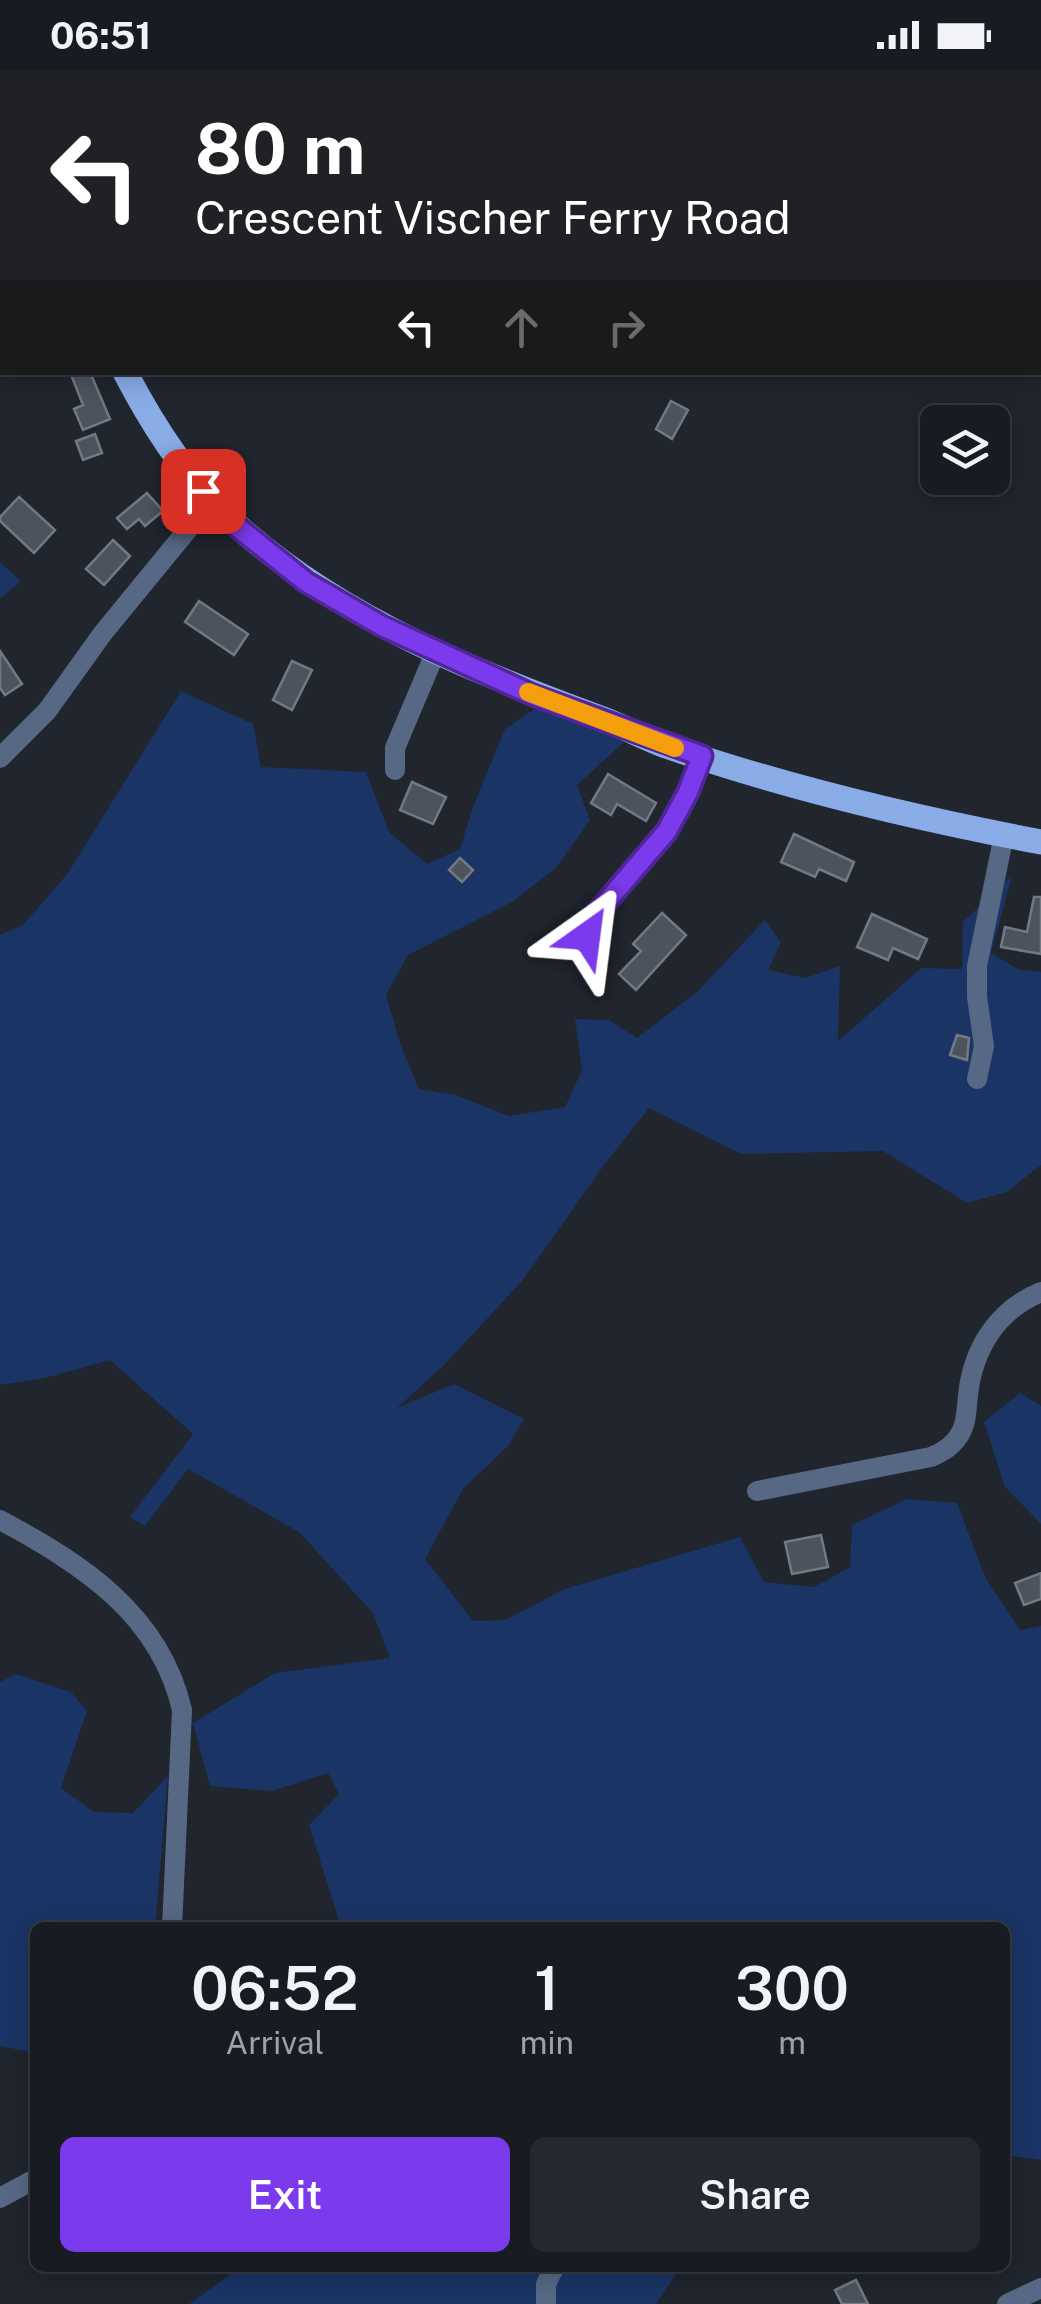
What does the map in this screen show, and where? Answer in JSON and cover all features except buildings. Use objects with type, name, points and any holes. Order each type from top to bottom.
[{"type":"main road","points":[[127,375],[183,467],[240,529],[306,582],[382,626],[533,695],[702,756],[826,794],[1041,842]]},
{"type":"street","points":[[0,758],[47,711],[103,632],[212,500]]},
{"type":"street","points":[[395,770],[394,748],[436,651]]},
{"type":"street","points":[[587,936],[590,921],[667,831],[702,756]]},
{"type":"street","points":[[977,1078],[984,1046],[977,966],[1004,835]]},
{"type":"street","points":[[757,1491],[931,1457],[950,1447],[967,1420],[971,1378],[981,1345],[1005,1314],[1041,1292]]},
{"type":"street","points":[[0,1520],[58,1551],[114,1597],[151,1635],[175,1679],[182,1710],[172,1922]]},
{"type":"street","points":[[0,2198],[30,2182]]},
{"type":"street","points":[[546,2304],[544,2292],[552,2272]]},
{"type":"street","points":[[1007,2304],[1041,2288]]},
{"type":"shaded area","points":[[0,562],[21,581],[0,599]]},
{"type":"shaded area","points":[[181,691],[253,724],[261,767],[366,772],[389,832],[427,864],[460,849],[505,729],[539,706],[624,742],[577,785],[590,820],[556,868],[512,902],[408,955],[386,995],[419,1089],[456,1095],[509,1116],[565,1107],[582,1070],[575,1019],[609,1020],[637,1038],[696,993],[765,920],[781,943],[768,970],[805,978],[840,966],[838,1041],[921,968],[962,969],[963,922],[1012,876],[991,953],[1018,969],[1041,972],[1041,1165],[1007,1192],[967,1203],[883,1151],[741,1154],[649,1108],[522,1281],[444,1365],[397,1408],[454,1384],[524,1419],[508,1446],[463,1489],[425,1559],[473,1621],[505,1620],[565,1589],[740,1537],[764,1582],[814,1587],[850,1567],[852,1525],[907,1499],[957,1503],[986,1579],[1020,1630],[1041,1626],[1041,2160],[1010,2156],[1010,1922],[339,1922],[309,1825],[339,1794],[328,1773],[272,1791],[210,1786],[193,1723],[275,1673],[390,1658],[373,1613],[299,1532],[188,1469],[145,1526],[130,1517],[193,1434],[110,1360],[45,1378],[0,1385],[0,935],[23,925],[68,873]]},
{"type":"shaded area","points":[[1020,1393],[1041,1406],[1041,1524],[1005,1487],[984,1422]]},
{"type":"shaded area","points":[[16,1674],[71,1692],[87,1711],[61,1788],[94,1812],[133,1813],[168,1776],[155,1922],[30,1922],[30,2052],[0,2046],[0,1682]]},
{"type":"shaded area","points":[[234,2272],[677,2272],[656,2304],[189,2304]]},
{"type":"slow traffic","points":[[528,692],[675,748]]},
{"type":"route","points":[[203,491],[240,529],[306,582],[382,626],[533,695],[702,756],[667,831],[590,921],[587,936]]}]
